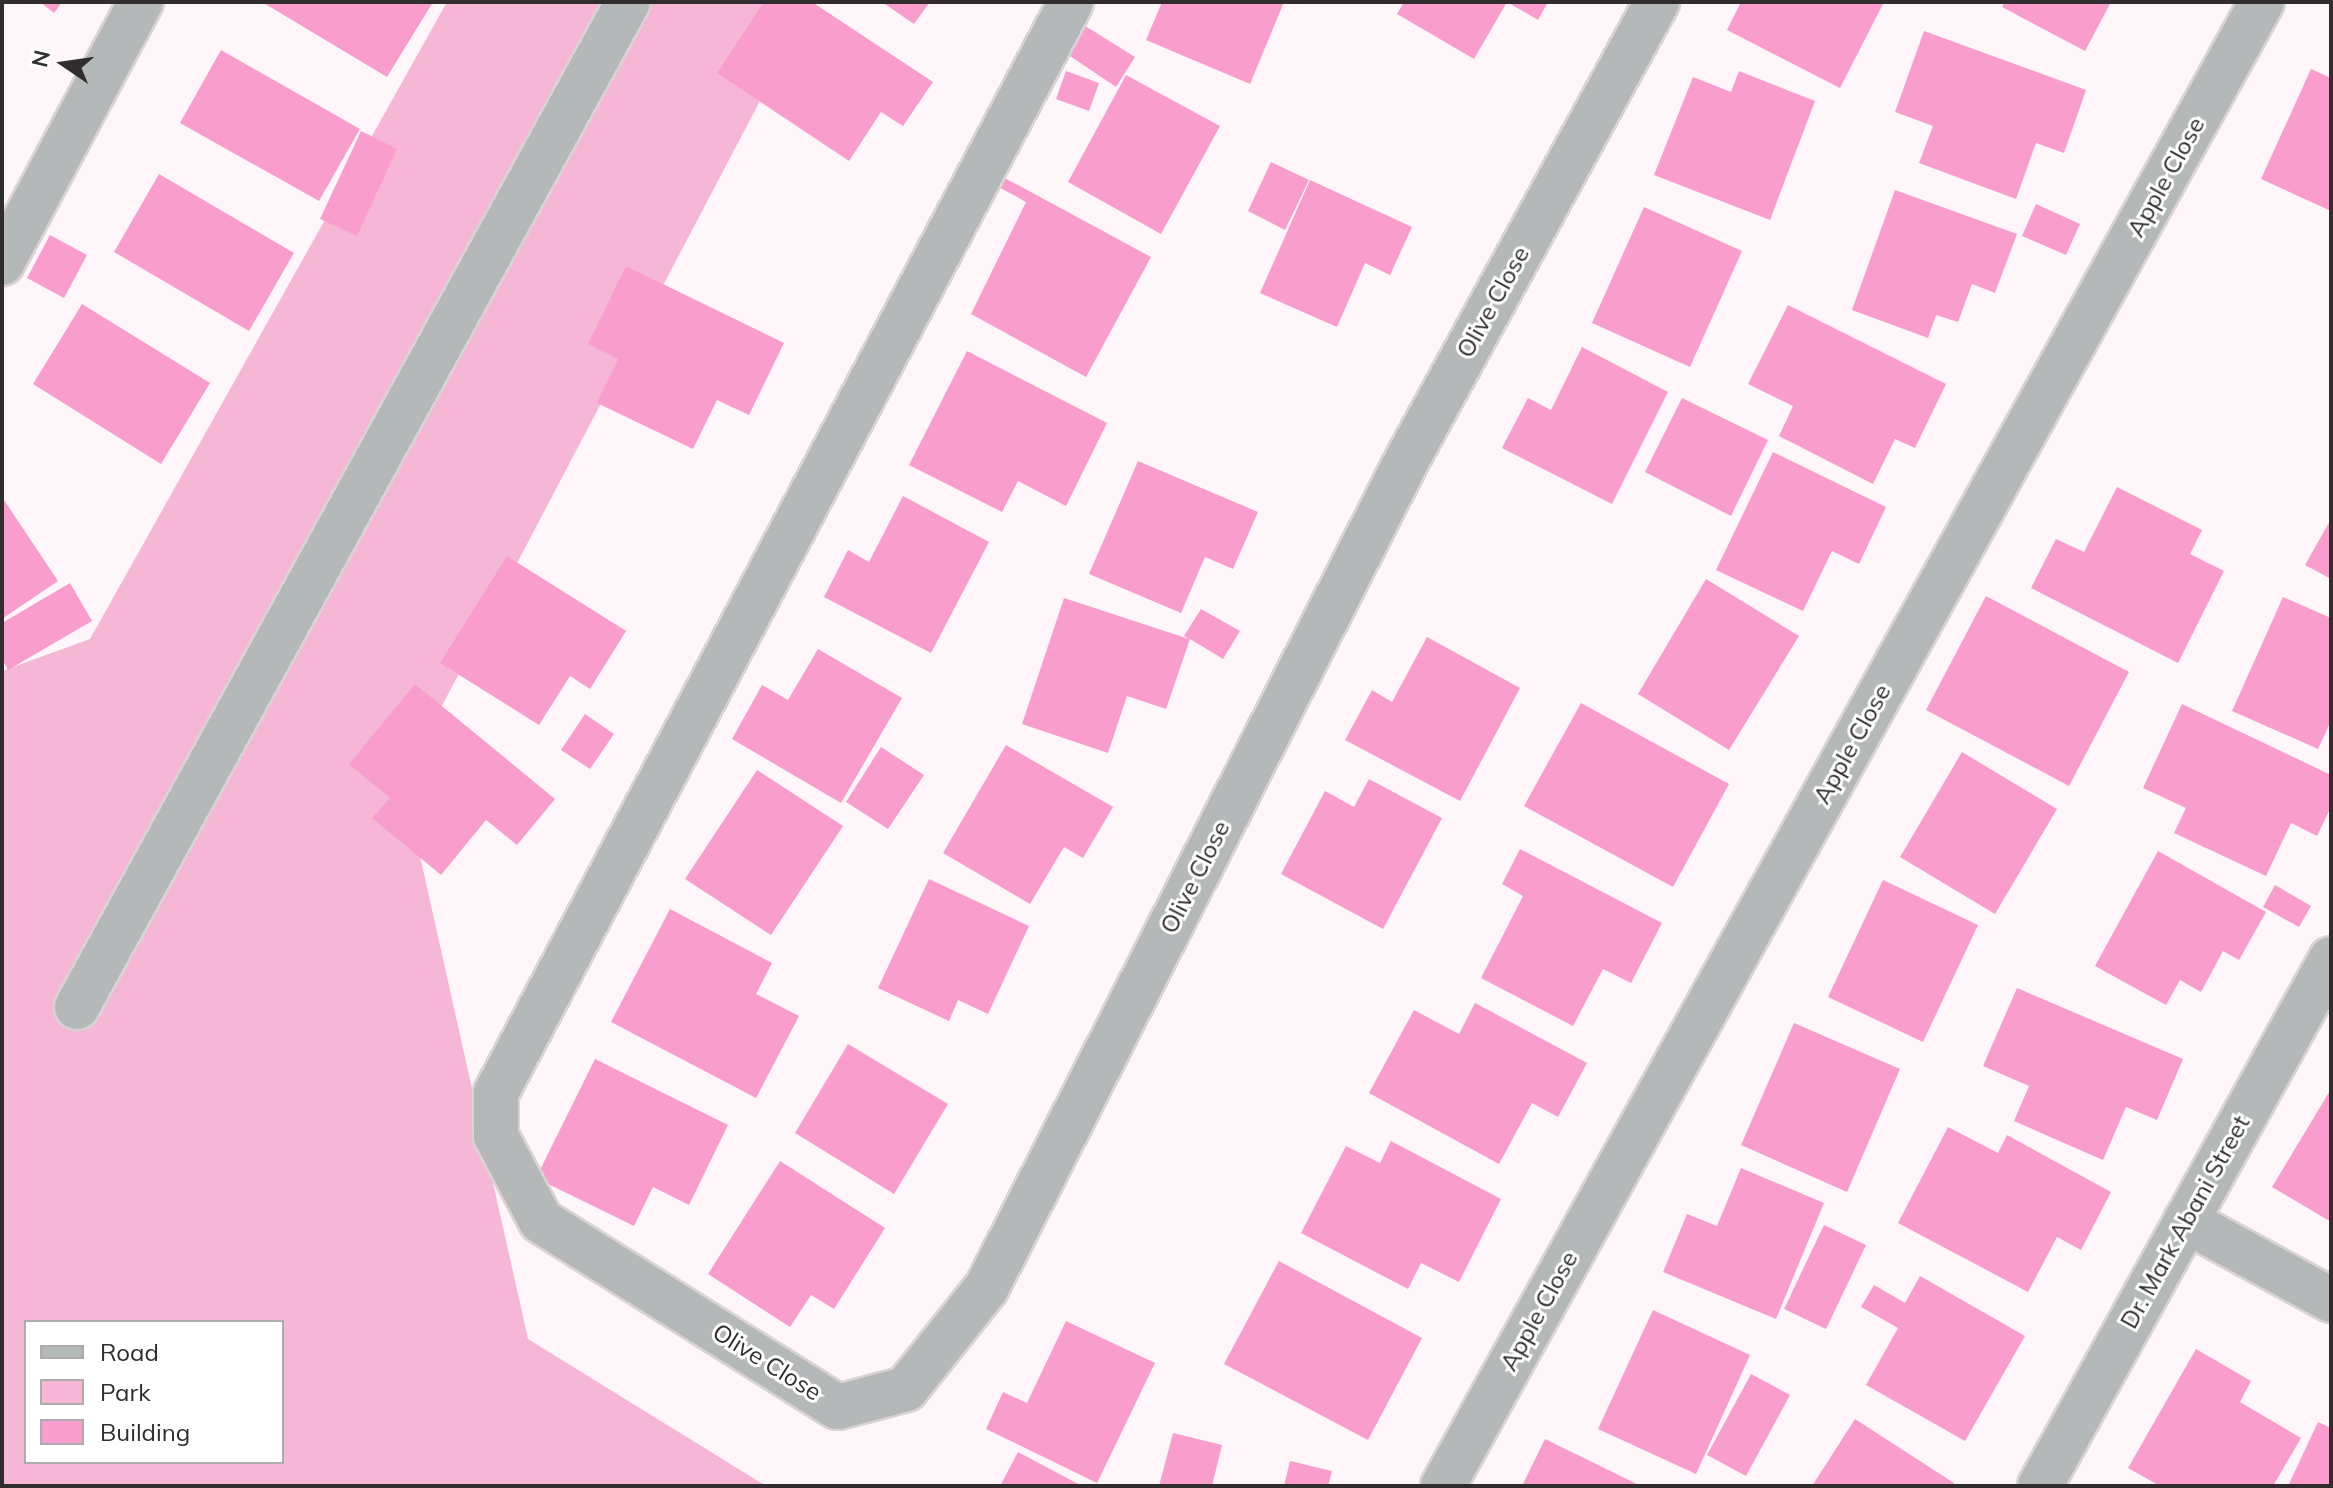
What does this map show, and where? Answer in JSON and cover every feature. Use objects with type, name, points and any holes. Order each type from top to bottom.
[{"type":"street","points":[[2,263],[141,2]]},
{"type":"street","points":[[77,1007],[628,2]]},
{"type":"street","name":"Olive Close","points":[[1071,2],[496,1093],[496,1136],[541,1221],[838,1407],[906,1389],[987,1287],[1408,458],[1657,2]]},
{"type":"street","name":"Apple Close","points":[[1443,1486],[2262,2]]},
{"type":"street","name":"Dr. Mark Abani Street","points":[[2040,1486],[2331,959]]},
{"type":"street","points":[[2186,1221],[2331,1300]]},
{"type":"green space","points":[[447,2],[812,2],[403,780],[528,1339],[766,1486],[2,1486],[2,671],[90,639]]},
{"type":"building","points":[[40,2],[62,2],[54,13]]},
{"type":"building","points":[[262,2],[433,2],[387,77]]},
{"type":"building","points":[[764,2],[812,2],[933,82],[903,126],[881,112],[849,161],[717,73]]},
{"type":"building","points":[[882,2],[930,2],[914,24]]},
{"type":"building","points":[[1162,2],[1284,2],[1250,84],[1146,40]]},
{"type":"building","points":[[1404,2],[1507,2],[1474,59],[1397,14]]},
{"type":"building","points":[[1507,2],[1548,2],[1538,20]]},
{"type":"building","points":[[1741,2],[1884,2],[1840,88],[1727,30]]},
{"type":"building","points":[[2005,2],[2111,2],[2085,51],[2002,7]]},
{"type":"building","points":[[1082,24],[1135,57],[1116,87],[1064,52]]},
{"type":"building","points":[[1924,31],[2086,90],[2064,153],[2036,143],[2016,199],[1919,163],[1933,126],[1895,112]]},
{"type":"building","points":[[221,50],[360,129],[319,201],[180,123]]},
{"type":"building","points":[[2311,69],[2331,78],[2331,211],[2261,179]]},
{"type":"building","points":[[1066,71],[1099,83],[1089,111],[1056,99]]},
{"type":"building","points":[[1739,71],[1815,101],[1770,220],[1654,175],[1693,77],[1731,92]]},
{"type":"building","points":[[1126,75],[1220,126],[1161,234],[1068,182]]},
{"type":"building","points":[[361,131],[397,149],[357,236],[320,219]]},
{"type":"building","points":[[1271,162],[1309,180],[1285,230],[1248,211]]},
{"type":"building","points":[[159,174],[294,253],[249,331],[114,252]]},
{"type":"building","points":[[1001,176],[1151,257],[1086,377],[971,314],[1026,202],[995,185]]},
{"type":"building","points":[[1310,180],[1412,227],[1390,275],[1365,263],[1337,327],[1260,293]]},
{"type":"building","points":[[1895,190],[2017,234],[1995,293],[1972,284],[1958,322],[1936,315],[1928,338],[1852,310]]},
{"type":"building","points":[[2036,204],[2080,224],[2066,255],[2022,236]]},
{"type":"building","points":[[1644,207],[1742,251],[1690,367],[1592,323]]},
{"type":"building","points":[[50,235],[87,255],[64,298],[27,278]]},
{"type":"building","points":[[626,266],[784,343],[749,415],[717,400],[693,449],[597,403],[618,359],[588,344]]},
{"type":"building","points":[[82,304],[210,383],[161,464],[33,384]]},
{"type":"building","points":[[1788,305],[1946,384],[1915,448],[1895,439],[1873,484],[1779,436],[1793,406],[1748,384]]},
{"type":"building","points":[[1582,347],[1668,392],[1612,504],[1502,448],[1528,398],[1551,410]]},
{"type":"building","points":[[967,351],[1107,423],[1066,506],[1018,481],[1002,512],[909,465]]},
{"type":"building","points":[[1682,398],[1768,440],[1731,516],[1645,472]]},
{"type":"building","points":[[1773,452],[1886,507],[1859,564],[1832,551],[1803,611],[1716,570]]},
{"type":"building","points":[[1138,461],[1258,512],[1233,569],[1205,557],[1181,613],[1089,574]]},
{"type":"building","points":[[2117,487],[2202,530],[2190,554],[2224,571],[2178,663],[2031,588],[2056,539],[2084,552]]},
{"type":"building","points":[[903,496],[989,542],[931,653],[824,597],[848,550],[869,562]]},
{"type":"building","points":[[2,497],[58,581],[2,619]]},
{"type":"building","points":[[2331,519],[2331,579],[2305,565]]},
{"type":"building","points":[[507,556],[626,631],[590,689],[570,676],[539,725],[440,663]]},
{"type":"building","points":[[1706,579],[1799,636],[1729,750],[1638,694]]},
{"type":"building","points":[[70,583],[92,621],[8,670],[2,659],[2,623]]},
{"type":"building","points":[[1986,596],[2129,672],[2069,786],[1926,710]]},
{"type":"building","points":[[2283,597],[2331,618],[2331,721],[2318,749],[2232,711]]},
{"type":"building","points":[[1064,598],[1189,639],[1184,636],[1201,609],[1240,631],[1223,659],[1190,639],[1166,709],[1127,696],[1108,753],[1022,724]]},
{"type":"building","points":[[1427,637],[1520,688],[1460,801],[1345,740],[1372,690],[1392,702]]},
{"type":"building","points":[[818,649],[902,698],[841,803],[732,739],[762,685],[788,700]]},
{"type":"building","points":[[415,684],[555,799],[517,845],[486,820],[441,875],[372,818],[390,798],[349,764]]},
{"type":"building","points":[[1581,703],[1729,784],[1673,887],[1524,806]]},
{"type":"building","points":[[2182,704],[2331,775],[2331,807],[2317,836],[2291,823],[2266,876],[2174,833],[2186,808],[2143,788]]},
{"type":"building","points":[[585,714],[614,734],[590,769],[561,750]]},
{"type":"building","points":[[1006,745],[1113,807],[1083,858],[1064,847],[1030,904],[943,853]]},
{"type":"building","points":[[881,747],[924,775],[888,829],[846,802]]},
{"type":"building","points":[[1962,752],[2057,809],[1995,914],[1900,857]]},
{"type":"building","points":[[757,770],[843,826],[771,935],[685,879]]},
{"type":"building","points":[[1369,779],[1442,818],[1383,929],[1281,874],[1325,791],[1354,807]]},
{"type":"building","points":[[1520,849],[1662,923],[1631,983],[1603,969],[1573,1026],[1481,978],[1523,896],[1502,884]]},
{"type":"building","points":[[2158,851],[2266,912],[2239,960],[2223,951],[2201,992],[2180,980],[2166,1005],[2095,966]]},
{"type":"building","points":[[929,879],[1029,926],[988,1014],[958,1000],[949,1021],[878,988]]},
{"type":"building","points":[[1883,880],[1978,925],[1923,1042],[1828,997]]},
{"type":"building","points":[[2275,885],[2311,906],[2299,927],[2263,907]]},
{"type":"building","points":[[670,909],[772,963],[756,994],[799,1016],[756,1098],[611,1022]]},
{"type":"building","points":[[2017,988],[2183,1059],[2157,1120],[2126,1107],[2103,1160],[2014,1121],[2029,1086],[1983,1066]]},
{"type":"building","points":[[1475,1003],[1587,1063],[1558,1117],[1532,1103],[1499,1164],[1369,1093],[1414,1010],[1459,1034]]},
{"type":"building","points":[[1794,1023],[1900,1069],[1847,1192],[1741,1145]]},
{"type":"building","points":[[848,1044],[948,1104],[894,1194],[795,1133]]},
{"type":"building","points":[[595,1059],[728,1125],[689,1205],[653,1187],[634,1226],[536,1178]]},
{"type":"building","points":[[2331,1089],[2331,1222],[2272,1187]]},
{"type":"building","points":[[1948,1127],[1998,1153],[2007,1135],[2111,1192],[2081,1250],[2057,1237],[2028,1292],[1898,1223]]},
{"type":"building","points":[[1391,1141],[1501,1199],[1459,1282],[1421,1263],[1408,1289],[1301,1233],[1346,1146],[1380,1163]]},
{"type":"building","points":[[780,1161],[885,1228],[834,1309],[811,1295],[790,1327],[708,1274]]},
{"type":"building","points":[[1741,1168],[1824,1203],[1776,1319],[1663,1272],[1687,1214],[1717,1226]]},
{"type":"building","points":[[1824,1225],[1866,1245],[1826,1329],[1784,1309]]},
{"type":"building","points":[[1279,1261],[1422,1338],[1368,1440],[1224,1364]]},
{"type":"building","points":[[1920,1276],[2025,1336],[1965,1441],[1866,1385],[1898,1328],[1861,1307],[1874,1285],[1905,1303]]},
{"type":"building","points":[[1653,1310],[1750,1355],[1696,1474],[1598,1429]]},
{"type":"building","points":[[1066,1321],[1155,1363],[1097,1483],[986,1429],[1003,1392],[1027,1403]]},
{"type":"building","points":[[2196,1349],[2251,1381],[2240,1402],[2301,1438],[2273,1486],[2160,1486],[2128,1468]]},
{"type":"building","points":[[1751,1374],[1790,1395],[1746,1476],[1707,1455]]},
{"type":"building","points":[[1855,1419],[1954,1483],[1952,1486],[1812,1486]]},
{"type":"building","points":[[2318,1422],[2331,1428],[2331,1486],[2288,1486]]},
{"type":"building","points":[[1173,1433],[1222,1445],[1212,1486],[1159,1486]]},
{"type":"building","points":[[1545,1439],[1641,1486],[1522,1486]]},
{"type":"building","points":[[1018,1452],[1082,1486],[1000,1486]]},
{"type":"building","points":[[1290,1461],[1332,1471],[1328,1486],[1284,1486]]}]
